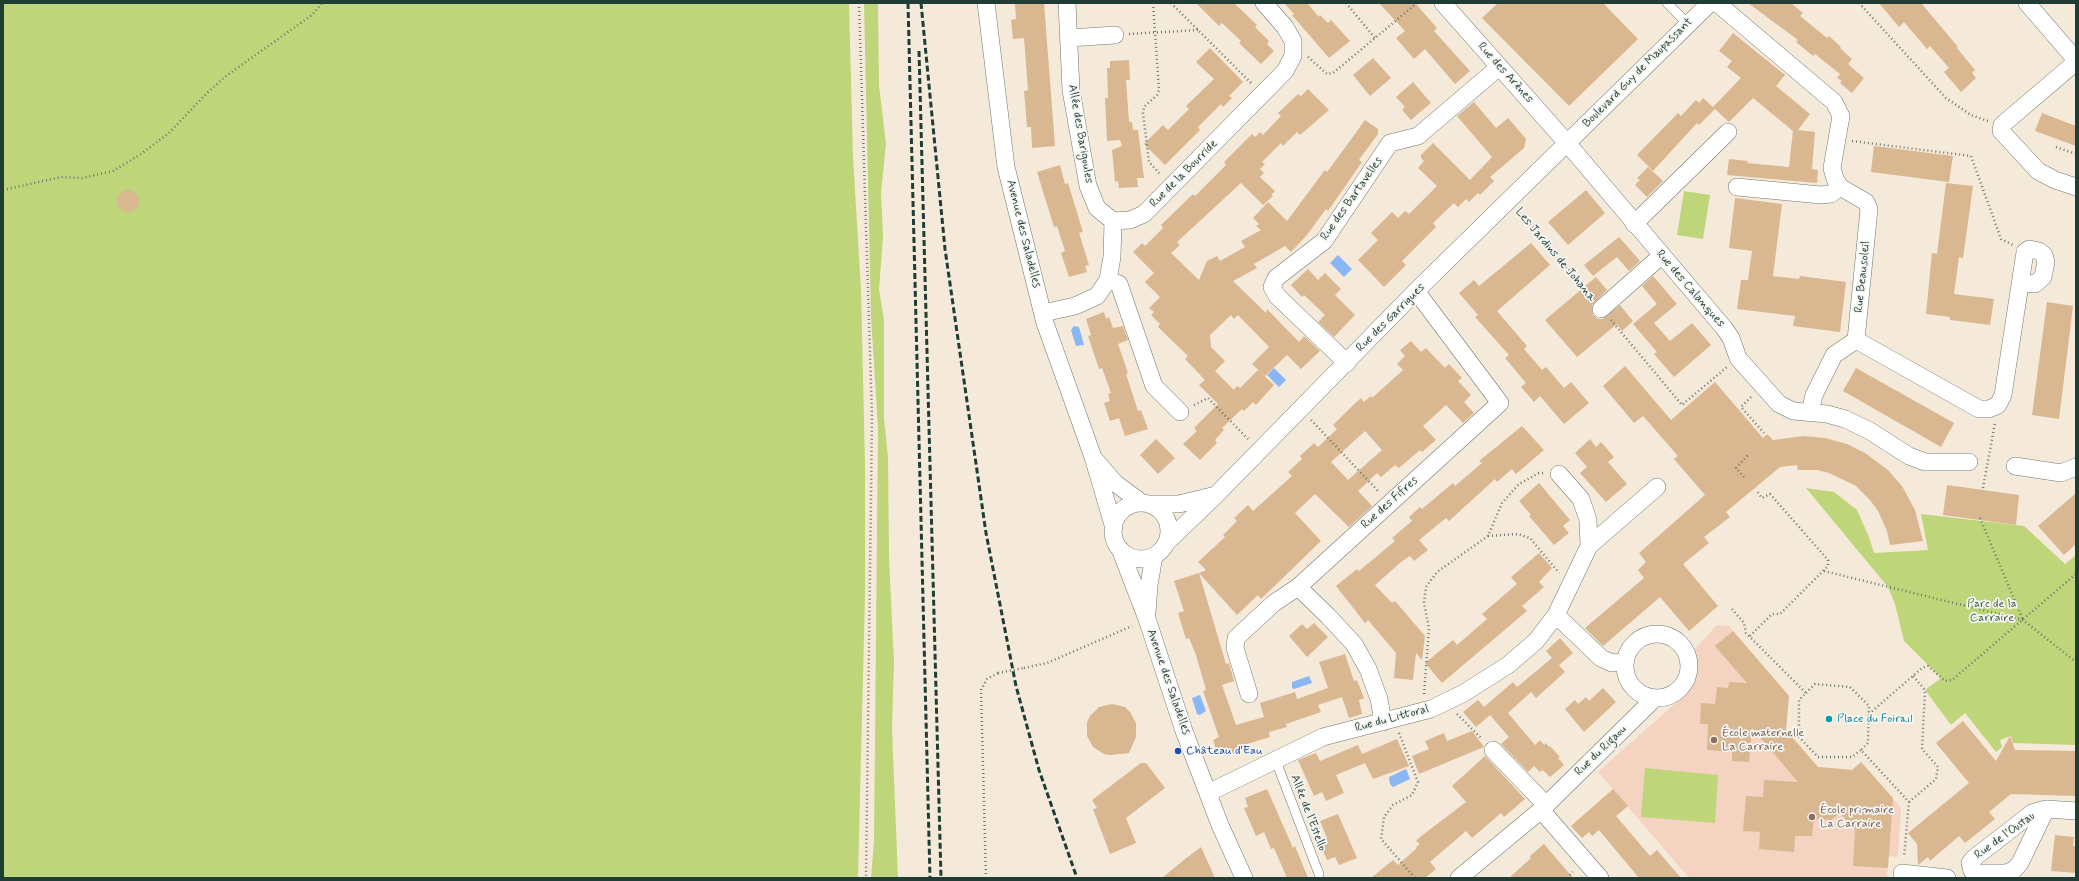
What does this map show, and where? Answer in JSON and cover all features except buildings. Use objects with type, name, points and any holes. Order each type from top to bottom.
[{"type":"street","name":"Avenue des Saladelles","points":[[986,3],[1006,167],[1043,312],[1093,457],[1114,528]]},
{"type":"street","name":"Allée des Barigoules","points":[[1067,3],[1071,90],[1088,186],[1097,208],[1113,221]]},
{"type":"street","points":[[1264,3],[1285,27],[1293,41],[1293,56]]},
{"type":"street","name":"Rue des Arènes","points":[[1443,3],[1567,143]]},
{"type":"street","name":"Boulevard Guy de Maupassant","points":[[1567,143],[1710,3]]},
{"type":"street","points":[[1717,3],[1834,102],[1841,116],[1832,168],[1835,179],[1840,186],[1832,194],[1821,195],[1737,187]]},
{"type":"street","points":[[2027,3],[2076,61],[2002,125],[2001,131],[2038,171],[2055,180],[2076,188]]},
{"type":"street","points":[[1069,38],[1115,35]]},
{"type":"street","name":"Rue de la Bourride","points":[[1113,221],[1130,220],[1144,214],[1285,71],[1293,56]]},
{"type":"street","name":"Rue des Bartavelles","points":[[1346,363],[1277,296],[1272,287],[1276,278],[1324,241],[1390,143],[1418,136],[1499,66]]},
{"type":"street","points":[[1634,224],[1728,132]]},
{"type":"street","name":"Rue des Garrigues","points":[[1167,542],[1216,495],[1416,292],[1567,143]]},
{"type":"street","name":"Rue des Calanques","points":[[1567,143],[1661,256],[1724,328],[1730,338],[1738,358],[1779,404],[1793,411],[1827,414],[1845,419],[1870,431],[1909,456],[1924,462],[1969,462]]},
{"type":"street","name":"Rue Beausoleil","points":[[1840,186],[1866,202],[1869,209],[1856,340]]},
{"type":"street","points":[[1043,312],[1075,306],[1097,296],[1108,280],[1112,257],[1113,221]]},
{"type":"street","points":[[1810,412],[1814,395],[1834,355],[1856,340],[1979,409],[1989,409],[1998,405],[2003,395],[2025,252],[2029,249],[2039,250],[2044,255],[2046,270],[2040,281],[2035,284],[2021,283]]},
{"type":"street","name":"Les Jardins de Johana","points":[[1602,309],[1661,256]]},
{"type":"street","points":[[1108,280],[1119,284],[1154,386],[1180,412]]},
{"type":"street","name":"Rue des Fifres","points":[[1249,694],[1235,648],[1236,638],[1274,603],[1298,587],[1500,403],[1416,292]]},
{"type":"street","name":"Avenue des Saladelles","points":[[1093,457],[1116,483],[1146,504]]},
{"type":"street","points":[[2016,466],[2061,473],[2076,466]]},
{"type":"street","name":"Rue du Littoral","points":[[1559,474],[1581,499],[1588,520],[1589,546]]},
{"type":"street","name":"Rue du Littoral","points":[[1208,793],[1276,761],[1322,737],[1422,712],[1446,702],[1464,694],[1508,665],[1536,641],[1556,615],[1589,546],[1657,487]]},
{"type":"street","points":[[1146,504],[1159,509],[1168,524],[1169,533],[1167,542],[1162,550],[1154,556],[1145,559],[1127,555],[1120,550],[1115,541],[1114,528],[1118,515],[1125,508],[1133,504],[1146,504],[1179,504],[1216,495]]},
{"type":"street","name":"Avenue des Saladelles","points":[[1120,550],[1147,619],[1184,731],[1220,825],[1244,878]]},
{"type":"street","name":"Avenue des Saladelles","points":[[1147,619],[1149,585],[1154,556]]},
{"type":"street","points":[[1298,587],[1354,644],[1368,669],[1389,721]]},
{"type":"street","points":[[1556,615],[1601,658],[1612,663],[1624,662]]},
{"type":"street","points":[[1652,634],[1663,634],[1681,644],[1687,653],[1689,664],[1688,675],[1676,692],[1666,697],[1655,698],[1645,696],[1636,691],[1629,683],[1625,673],[1624,662],[1627,652],[1634,643],[1642,637],[1652,634]]},
{"type":"street","name":"Rue du Rigaou","points":[[1459,878],[1543,807],[1655,698]]},
{"type":"street","points":[[1493,750],[1543,807],[1600,878]]},
{"type":"street","name":"Rue de l'Oustau","points":[[1952,878],[1960,875],[1970,868],[1970,863],[1974,858],[2032,813],[2046,810],[2076,811]]},
{"type":"street","name":"Rue de l'Oustau","points":[[1970,868],[1976,873],[2006,873],[2014,870],[2020,863],[2046,810]]},
{"type":"street","points":[[1902,874],[1947,878]]},
{"type":"lane","points":[[1667,3],[1688,24]]},
{"type":"lane","name":"Allée de l'Estello","points":[[1276,761],[1319,874]]},
{"type":"path","points":[[3,190],[62,177],[82,178],[113,171],[142,154],[169,133],[207,93],[226,76],[312,15],[322,3]]},
{"type":"path","points":[[858,3],[872,417],[866,878]]},
{"type":"path","points":[[1153,3],[1159,90],[1157,95],[1144,107],[1143,113],[1148,162],[1172,185]]},
{"type":"path","points":[[1171,3],[1262,94]]},
{"type":"path","points":[[1346,3],[1375,38]]},
{"type":"path","points":[[1293,56],[1300,54],[1308,57],[1327,74],[1333,73],[1417,3]]},
{"type":"path","points":[[1859,3],[1946,98],[1971,115],[2002,125]]},
{"type":"path","points":[[1115,35],[1199,30]]},
{"type":"path","points":[[1837,139],[1971,156],[2002,239],[2025,252]]},
{"type":"path","points":[[2056,147],[2076,154]]},
{"type":"path","name":"Les Jardins de Johana","points":[[1509,200],[1682,405],[1738,358]]},
{"type":"path","points":[[1763,386],[1741,406],[1764,433]]},
{"type":"path","points":[[1180,412],[1208,398],[1260,450]]},
{"type":"path","points":[[1983,488],[1998,405]]},
{"type":"path","points":[[1301,409],[1390,504]]},
{"type":"path","points":[[1744,477],[1736,468],[1749,454]]},
{"type":"path","points":[[1488,536],[1502,503],[1519,484],[1539,473],[1559,474]]},
{"type":"path","points":[[1750,636],[1772,614],[1780,614],[1828,566],[1828,560],[1770,494],[1762,498],[1756,490]]},
{"type":"path","points":[[1980,518],[2023,620]]},
{"type":"path","points":[[1422,712],[1429,629],[1424,603],[1426,587],[1437,572],[1488,536],[1518,534],[1530,538],[1571,586]]},
{"type":"path","points":[[1824,571],[2023,620],[2076,662]]},
{"type":"path","points":[[1869,714],[1913,676],[1928,666],[1945,681],[1952,680],[2076,574]]},
{"type":"path","points":[[1732,610],[1744,623],[1746,633],[1806,693]]},
{"type":"path","points":[[986,878],[981,690],[987,679],[998,673],[1047,663],[1147,619]]},
{"type":"path","points":[[1902,874],[1909,802],[1936,779],[1938,767],[1922,749],[1925,690],[1913,676]]},
{"type":"path","points":[[1815,684],[1850,687],[1869,706],[1868,743],[1852,757],[1818,757],[1799,737],[1799,700],[1806,693],[1815,684]]},
{"type":"path","points":[[1446,702],[1493,750]]},
{"type":"path","points":[[1389,721],[1418,782],[1412,795],[1393,805],[1384,817],[1381,839],[1415,878]]},
{"type":"path","points":[[1861,750],[1909,802]]},
{"type":"shaded area","points":[[1717,625],[1729,626],[1789,696],[1786,730],[1800,750],[1818,767],[1852,770],[1861,762],[1901,808],[1898,857],[1888,856],[1887,878],[1689,878],[1598,772],[1689,691],[1696,673],[1694,650]]},
{"type":"green space","points":[[3,3],[849,3],[853,157],[861,290],[865,465],[865,594],[858,878],[3,878]]},
{"type":"green space","points":[[864,3],[878,3],[879,85],[886,144],[881,192],[883,237],[879,289],[884,320],[884,418],[888,457],[889,558],[894,662],[892,729],[898,878],[871,878],[874,841],[878,428],[871,316]]},
{"type":"green space","points":[[1684,191],[1710,195],[1703,239],[1677,235]]},
{"type":"green space","name":"Parc de la Carraire","points":[[1806,488],[1834,492],[1857,510],[1869,537],[1874,553],[1928,550],[1921,514],[2024,526],[2065,564],[2076,555],[2076,745],[2013,743],[2011,736],[2000,740],[2002,747],[1996,752],[1965,713],[1951,725],[1925,690],[1941,678],[1904,641],[1895,604],[1888,587]]},
{"type":"green space","points":[[1645,768],[1718,775],[1715,823],[1641,817]]},
{"type":"water","points":[[1338,255],[1352,269],[1344,277],[1330,263]]},
{"type":"water","points":[[1074,326],[1079,327],[1084,345],[1076,346],[1071,330]]},
{"type":"water","points":[[1274,368],[1286,380],[1279,387],[1267,375]]},
{"type":"water","points":[[1309,676],[1312,683],[1294,689],[1292,688],[1292,682]]},
{"type":"water","points":[[1200,695],[1206,711],[1200,715],[1197,714],[1192,698]]},
{"type":"water","points":[[1406,769],[1410,779],[1393,787],[1390,784],[1389,777]]},
{"type":"railway","points":[[908,3],[930,878]]},
{"type":"railway","points":[[921,3],[945,249],[986,533],[1016,686],[1039,770],[1077,878]]},
{"type":"railway","points":[[919,51],[941,878]]},
{"type":"place","name":"Place du Foirail","points":[[1829,719]]},
{"type":"place","name":"École maternelle La Carraire","points":[[1714,740]]},
{"type":"place","name":"Château d'Eau","points":[[1178,751]]},
{"type":"place","name":"École primaire La Carraire","points":[[1812,817]]}]
